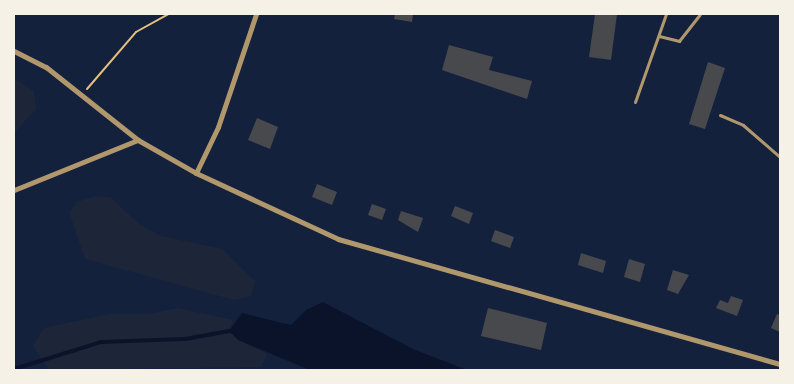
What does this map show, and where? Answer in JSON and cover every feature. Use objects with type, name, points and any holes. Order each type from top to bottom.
[{"type":"street","points":[[196,173],[218,127],[256,14]]},
{"type":"street","points":[[14,52],[46,68],[138,140],[196,173],[338,240],[780,364]]},
{"type":"street","points":[[14,190],[138,140]]},
{"type":"lane","points":[[635,102],[666,14]]},
{"type":"lane","points":[[659,36],[678,41],[700,14]]},
{"type":"lane","points":[[720,115],[743,126],[780,157]]},
{"type":"path","points":[[82,95],[136,32],[169,14]]},
{"type":"shaded area","points":[[14,79],[34,91],[36,109],[14,133]]},
{"type":"shaded area","points":[[95,196],[110,197],[139,224],[161,236],[222,249],[255,281],[251,296],[234,300],[85,259],[69,212],[77,202]]},
{"type":"shaded area","points":[[323,302],[413,349],[467,370],[310,370],[238,340],[229,331],[242,313],[291,325],[306,310]]},
{"type":"shaded area","points":[[177,308],[233,320],[229,331],[238,339],[267,354],[261,367],[49,370],[33,346],[44,328],[109,314],[149,314]]},
{"type":"building","points":[[395,14],[413,14],[412,22],[394,19]]},
{"type":"building","points":[[595,14],[617,14],[611,60],[589,57]]},
{"type":"building","points":[[449,45],[493,57],[489,70],[532,81],[527,99],[442,70]]},
{"type":"building","points":[[708,62],[725,68],[705,129],[689,124]]},
{"type":"building","points":[[257,118],[278,127],[270,149],[248,140]]},
{"type":"building","points":[[317,184],[337,192],[332,205],[312,197]]},
{"type":"building","points":[[372,204],[386,209],[382,220],[368,215]]},
{"type":"building","points":[[455,206],[473,213],[469,224],[451,216]]},
{"type":"building","points":[[401,211],[423,218],[418,232],[398,220]]},
{"type":"building","points":[[495,230],[514,237],[510,248],[491,241]]},
{"type":"building","points":[[581,253],[606,261],[603,273],[578,265]]},
{"type":"building","points":[[629,259],[645,264],[640,282],[624,277]]},
{"type":"building","points":[[673,270],[689,275],[678,294],[667,290]]},
{"type":"building","points":[[731,296],[743,300],[737,316],[716,308],[720,300],[728,303]]},
{"type":"building","points":[[488,308],[547,323],[541,350],[481,336]]},
{"type":"building","points":[[777,314],[780,315],[780,332],[771,328]]},
{"type":"waterway","points":[[14,369],[101,342],[185,339],[229,331]]}]
